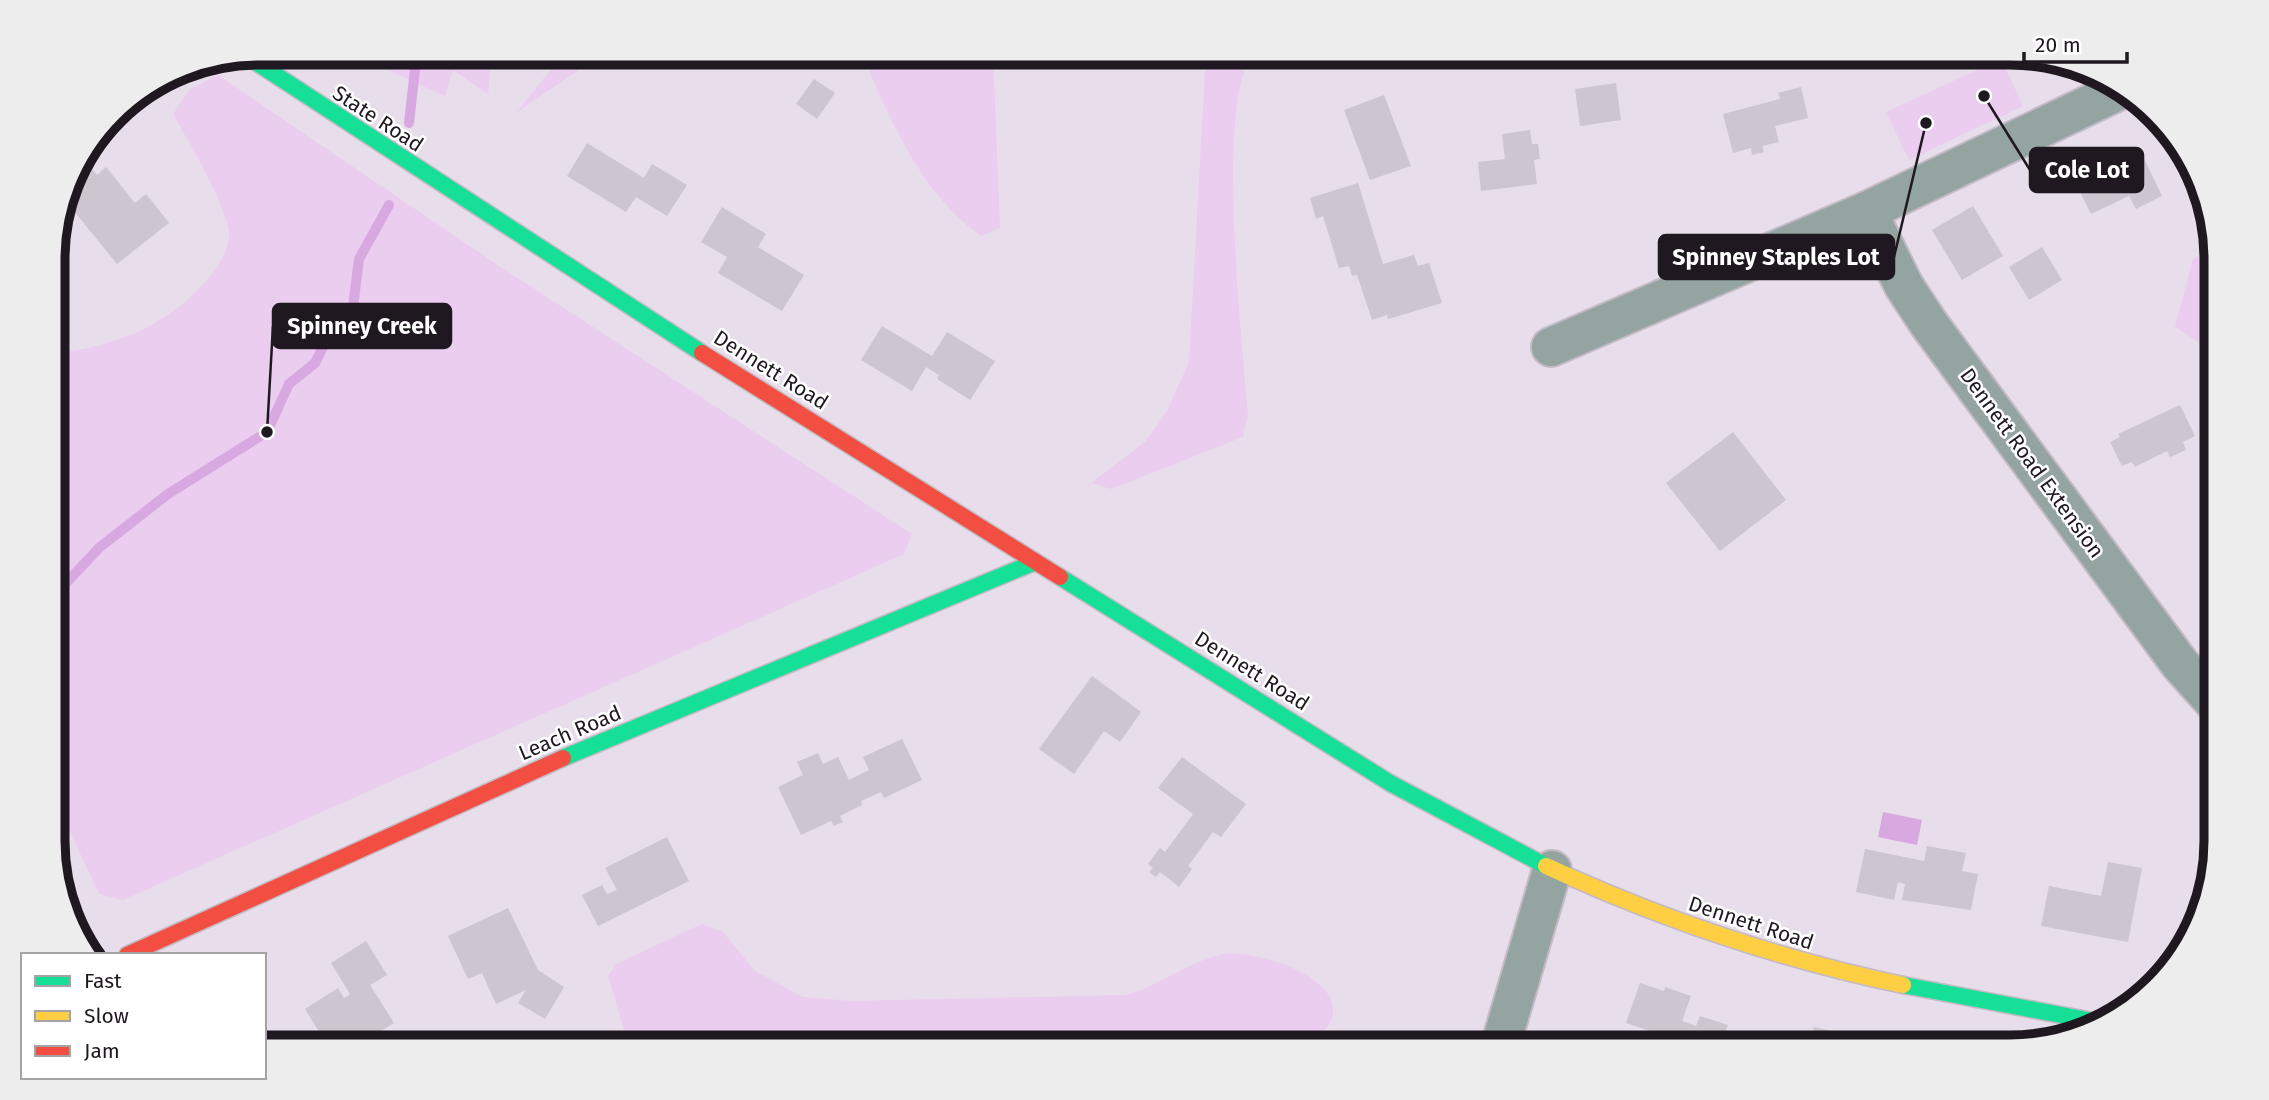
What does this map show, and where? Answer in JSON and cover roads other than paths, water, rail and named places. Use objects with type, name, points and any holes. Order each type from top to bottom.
[{"type":"street","name":"State Road","points":[[260,65],[454,194]]},
{"type":"street","points":[[1551,347],[1867,211],[2111,93]]},
{"type":"street","name":"Dennett Road","points":[[454,194],[1035,562],[1437,810],[1552,870],[1695,929],[1823,968],[1938,995],[2086,1019]]},
{"type":"street","name":"Dennett Road Extension","points":[[1867,211],[1904,286],[1929,324],[2180,664],[2204,691]]},
{"type":"street","name":"Leach Road","points":[[131,953],[534,770],[1035,562]]},
{"type":"street","points":[[1504,1035],[1552,870]]},
{"type":"waterway","points":[[409,123],[416,65]]},
{"type":"waterway","points":[[65,583],[100,547],[168,494],[267,432],[289,384],[315,363],[329,335],[353,307],[359,259],[389,205]]},
{"type":"place","name":"Cole Lot","points":[[1984,96]]},
{"type":"place","name":"Spinney Staples Lot","points":[[1926,123]]},
{"type":"place","name":"Spinney Creek","points":[[267,432]]}]
